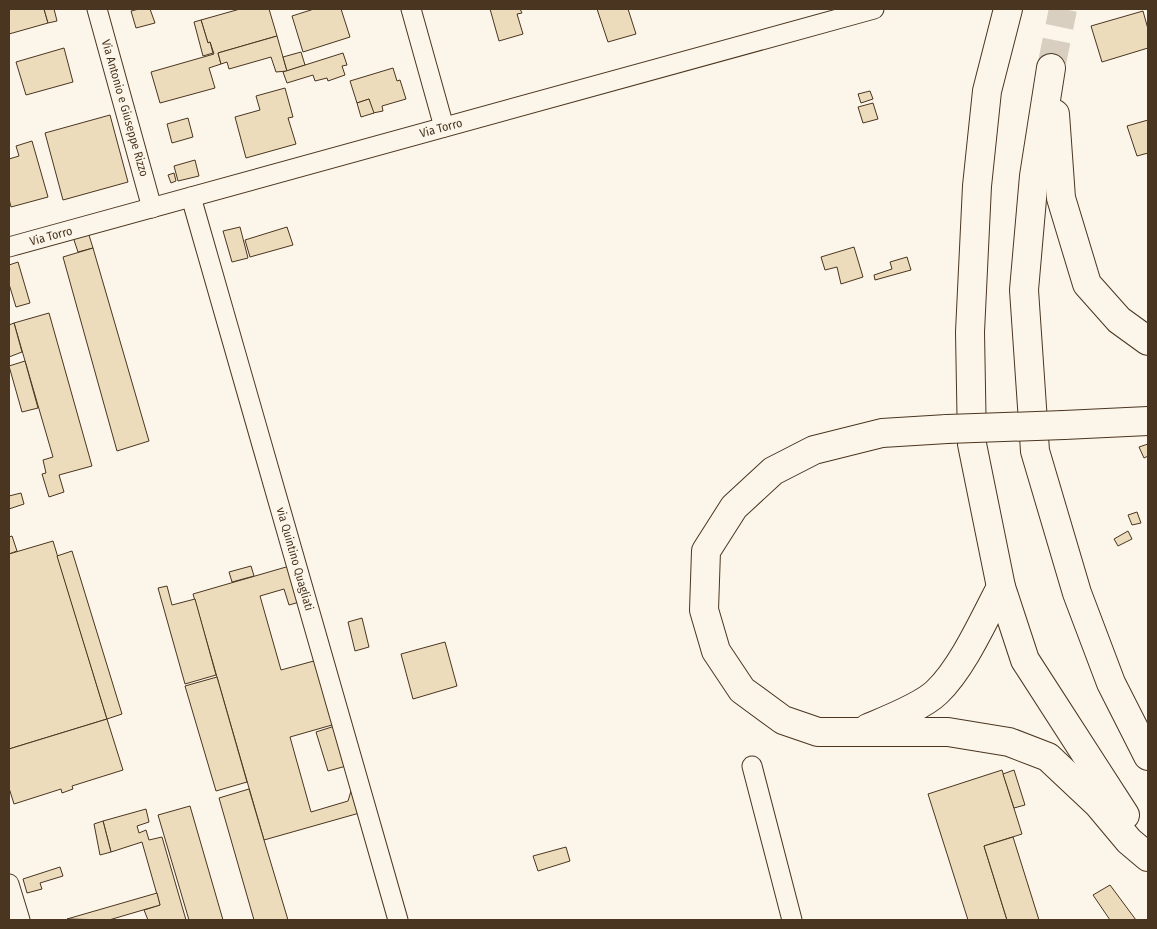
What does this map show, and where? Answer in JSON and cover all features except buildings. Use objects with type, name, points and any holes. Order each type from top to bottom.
[{"type":"highway","points":[[1008,9],[986,91],[977,186],[970,332],[972,444],[1001,587],[1024,660],[1148,852]]},
{"type":"highway","points":[[1148,342],[1119,320],[1087,284],[1060,198],[1051,68],[1034,176],[1024,290],[1035,451],[1077,594],[1111,683],[1148,756]]},
{"type":"highway","points":[[1148,421],[882,433],[814,450],[773,471],[734,507],[706,551],[704,610],[716,651],[742,690],[783,720],[818,732],[948,732],[1009,742],[1048,757],[1098,804],[1129,841],[1148,858]]},
{"type":"highway","points":[[855,733],[899,715],[937,693],[968,651],[1001,587]]},
{"type":"street","name":"Via Antonio e Giuseppe Rizzo","points":[[97,9],[152,208]]},
{"type":"street","points":[[411,9],[444,127]]},
{"type":"street","name":"Via Torro","points":[[9,247],[874,9]]},
{"type":"street","name":"via Quintino Quagliati","points":[[191,197],[398,920]]},
{"type":"street","points":[[752,766],[792,920]]},
{"type":"street","points":[[9,884],[20,920]]},
{"type":"tunnel","points":[[1051,68],[1063,9]]}]
